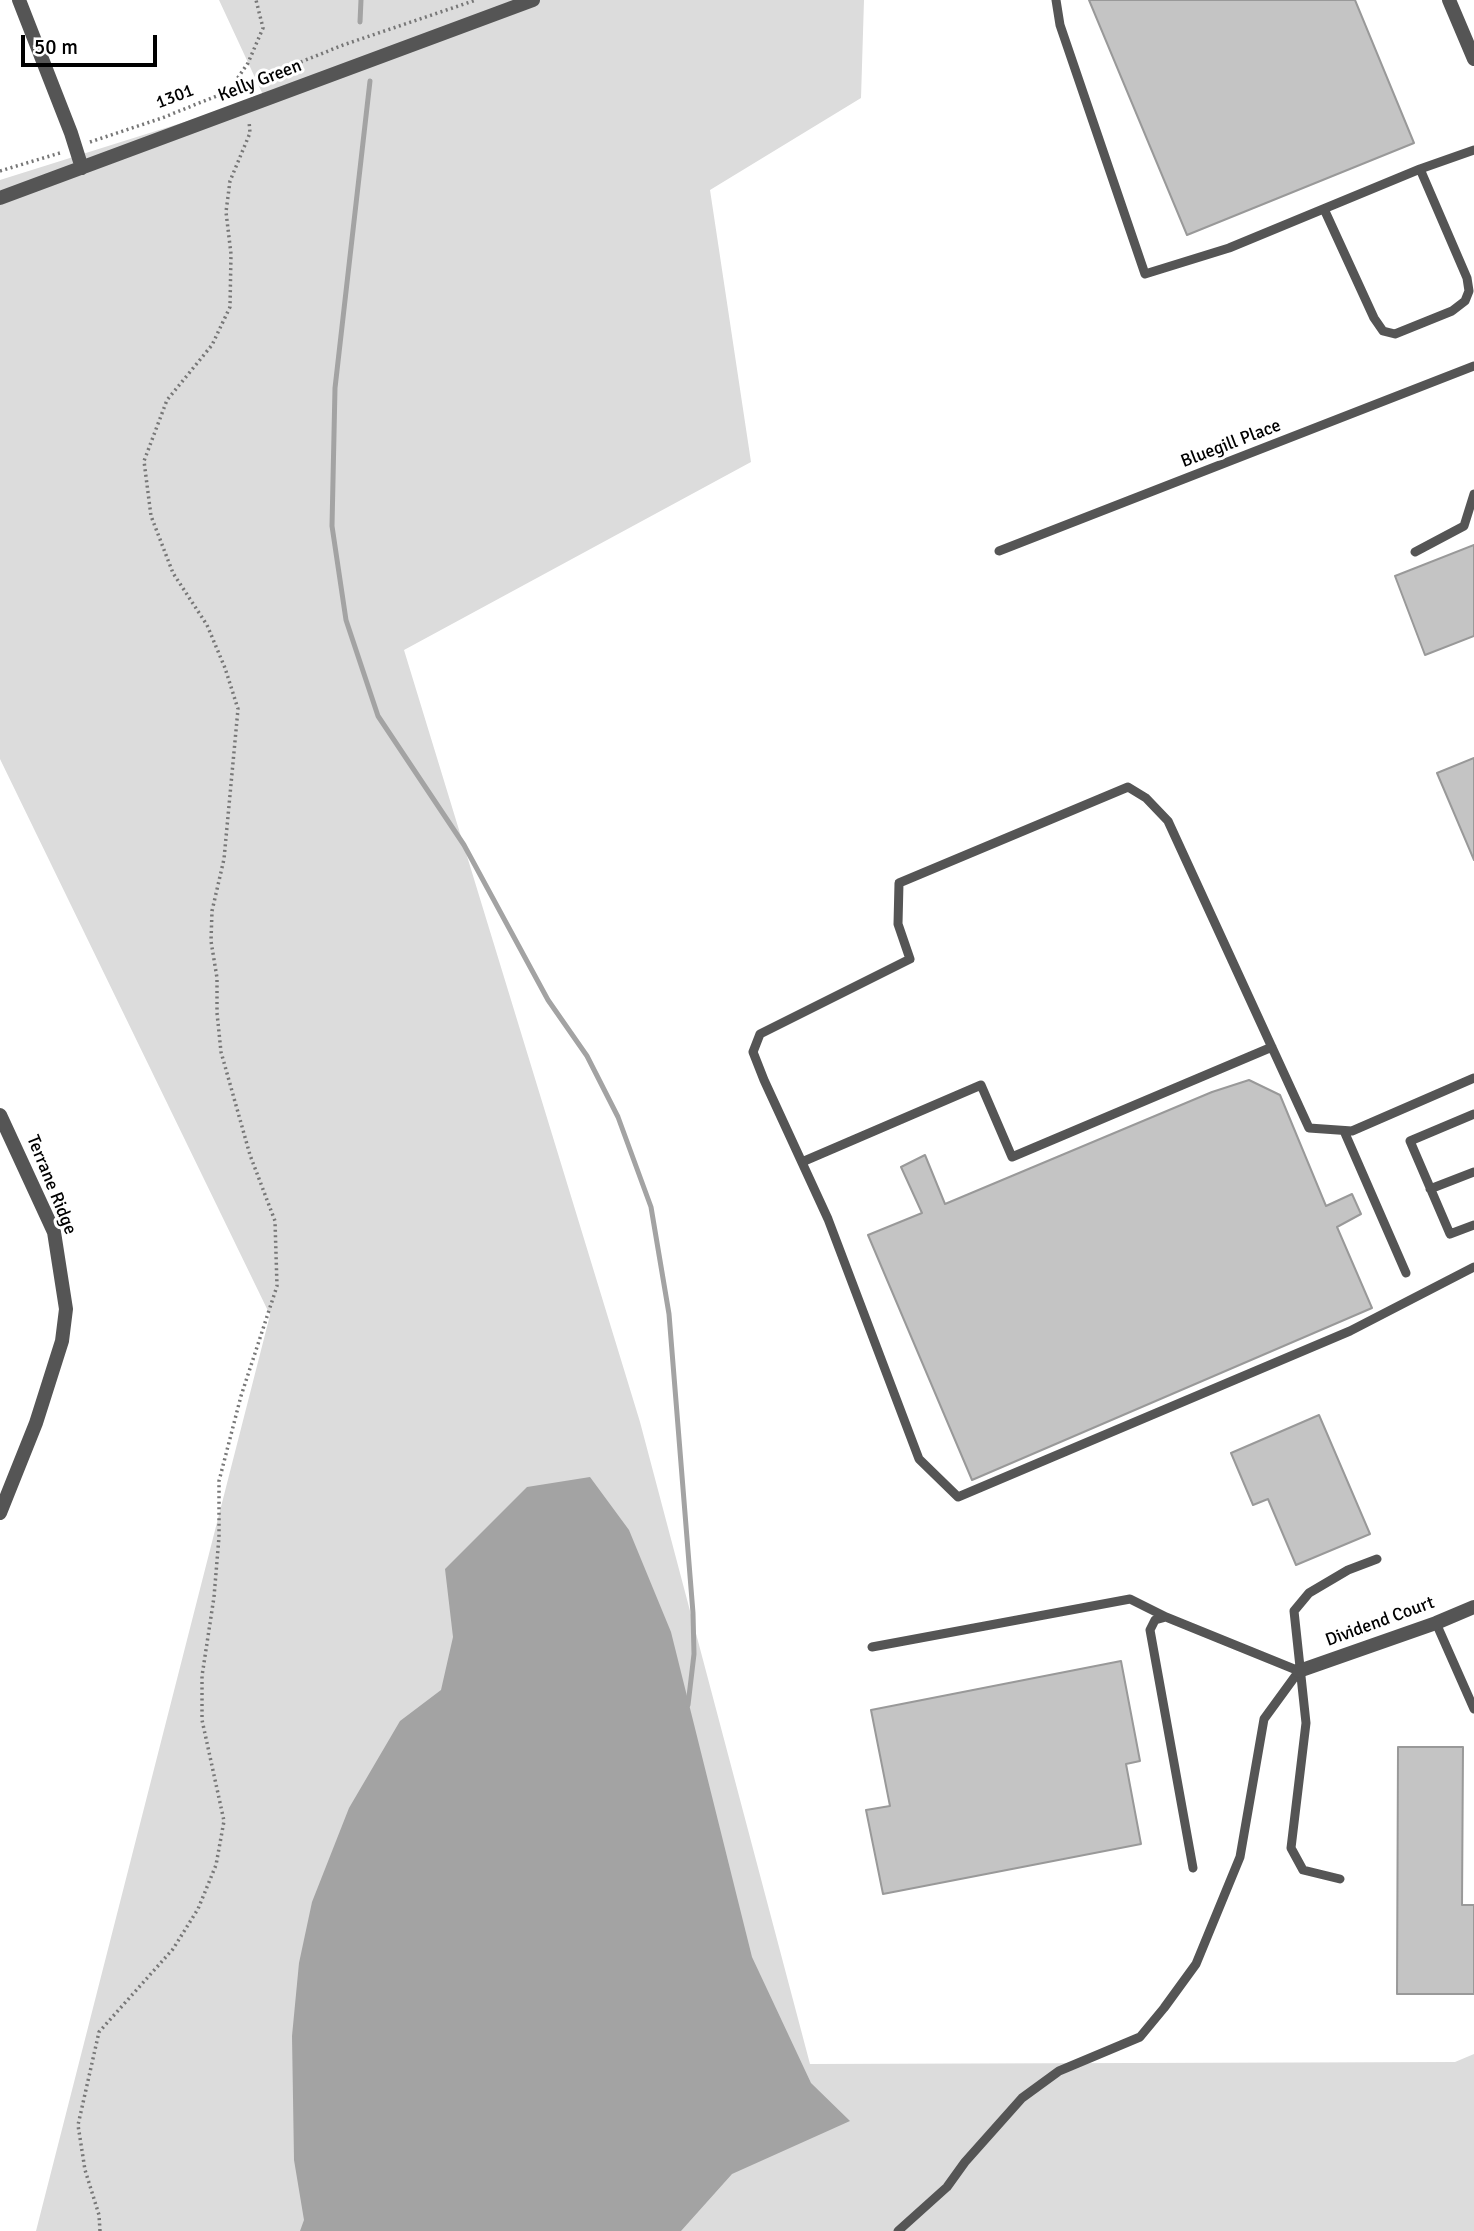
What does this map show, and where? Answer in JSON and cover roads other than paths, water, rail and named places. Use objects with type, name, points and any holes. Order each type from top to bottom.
[{"type":"street","points":[[19,0],[82,168]]},
{"type":"street","name":"Kelly Green","points":[[0,198],[533,0]]},
{"type":"street","points":[[1449,0],[1473,54]]},
{"type":"street","name":"Terrane Ridge","points":[[0,1115],[54,1232],[66,1309],[62,1342],[36,1423],[0,1513]]},
{"type":"street","name":"Dividend Court","points":[[1299,1671],[1474,1607]]},
{"type":"lane","points":[[1056,0],[1059,25],[1145,274],[1229,248],[1420,169],[1474,150]]},
{"type":"lane","points":[[1324,209],[1374,318],[1383,331],[1395,334],[1452,311],[1465,301],[1469,291],[1467,278],[1420,169]]},
{"type":"lane","name":"Bluegill Place","points":[[999,551],[1474,366]]},
{"type":"lane","points":[[1415,552],[1464,526],[1474,494]]},
{"type":"lane","points":[[1474,1078],[1352,1131],[1309,1128],[1168,821],[1146,798],[1128,787],[899,883],[898,925],[910,959],[760,1034],[753,1052],[828,1219],[919,1460],[958,1497],[1350,1331],[1474,1267]]},
{"type":"lane","points":[[802,1162],[981,1086],[1012,1157],[1272,1047]]},
{"type":"lane","points":[[1474,1114],[1410,1141],[1450,1234],[1474,1225]]},
{"type":"lane","points":[[1344,1130],[1406,1273]]},
{"type":"lane","points":[[1430,1189],[1474,1172]]},
{"type":"lane","points":[[1340,1879],[1303,1870],[1291,1848],[1306,1723],[1294,1611],[1309,1593],[1348,1570],[1377,1559]]},
{"type":"lane","points":[[872,1647],[1130,1599],[1299,1671]]},
{"type":"lane","points":[[1166,1616],[1156,1620],[1150,1630],[1193,1868]]},
{"type":"lane","points":[[1436,1623],[1474,1709]]},
{"type":"lane","points":[[898,2231],[947,2187],[965,2162],[1022,2098],[1059,2071],[1140,2037],[1196,1964],[1240,1857],[1264,1719],[1299,1671]]},
{"type":"waterway","points":[[360,22],[361,0]]},
{"type":"waterway","points":[[370,81],[335,388],[332,526],[346,620],[378,716],[464,845],[548,1000],[587,1056],[618,1117],[651,1207],[669,1314],[693,1613],[694,1654],[688,1705]]}]
